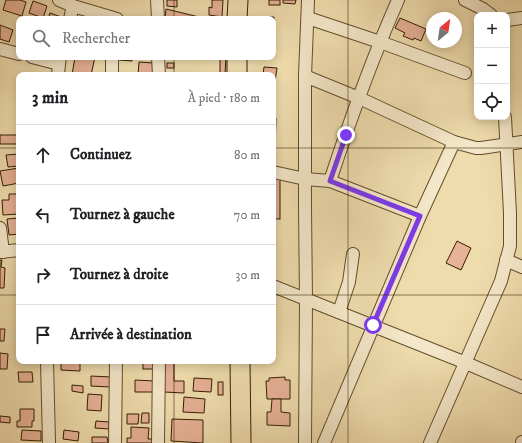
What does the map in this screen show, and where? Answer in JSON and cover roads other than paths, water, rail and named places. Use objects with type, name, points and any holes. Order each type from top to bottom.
[{"type":"main road","points":[[237,16],[238,0]]},
{"type":"main road","points":[[237,60],[237,72]]},
{"type":"main road","points":[[240,364],[241,443]]},
{"type":"street","points":[[59,0],[106,16]]},
{"type":"street","points":[[157,0],[158,16]]},
{"type":"street","points":[[306,443],[305,76],[308,0]]},
{"type":"street","points":[[330,181],[380,42],[398,0]]},
{"type":"street","points":[[465,0],[487,12]]},
{"type":"street","points":[[71,16],[73,6]]},
{"type":"street","points":[[308,18],[465,73]]},
{"type":"street","points":[[510,20],[522,18]]},
{"type":"street","points":[[0,49],[16,53]]},
{"type":"street","points":[[42,60],[59,65]]},
{"type":"street","points":[[112,60],[112,72]]},
{"type":"street","points":[[158,60],[159,72]]},
{"type":"street","points":[[305,76],[359,98],[454,142],[476,148],[522,142]]},
{"type":"street","points":[[430,443],[466,363],[500,281],[510,246],[510,213],[505,120]]},
{"type":"street","points":[[324,443],[420,216],[454,142]]},
{"type":"street","points":[[276,173],[305,179],[330,181],[420,216]]},
{"type":"street","points":[[0,228],[2,252],[16,250]]},
{"type":"street","points":[[339,312],[349,282],[353,254]]},
{"type":"street","points":[[506,260],[522,267]]},
{"type":"street","points":[[276,287],[373,325],[522,387]]},
{"type":"street","points":[[47,364],[49,443]]},
{"type":"street","points":[[115,443],[116,364]]},
{"type":"street","points":[[158,443],[159,364]]}]
